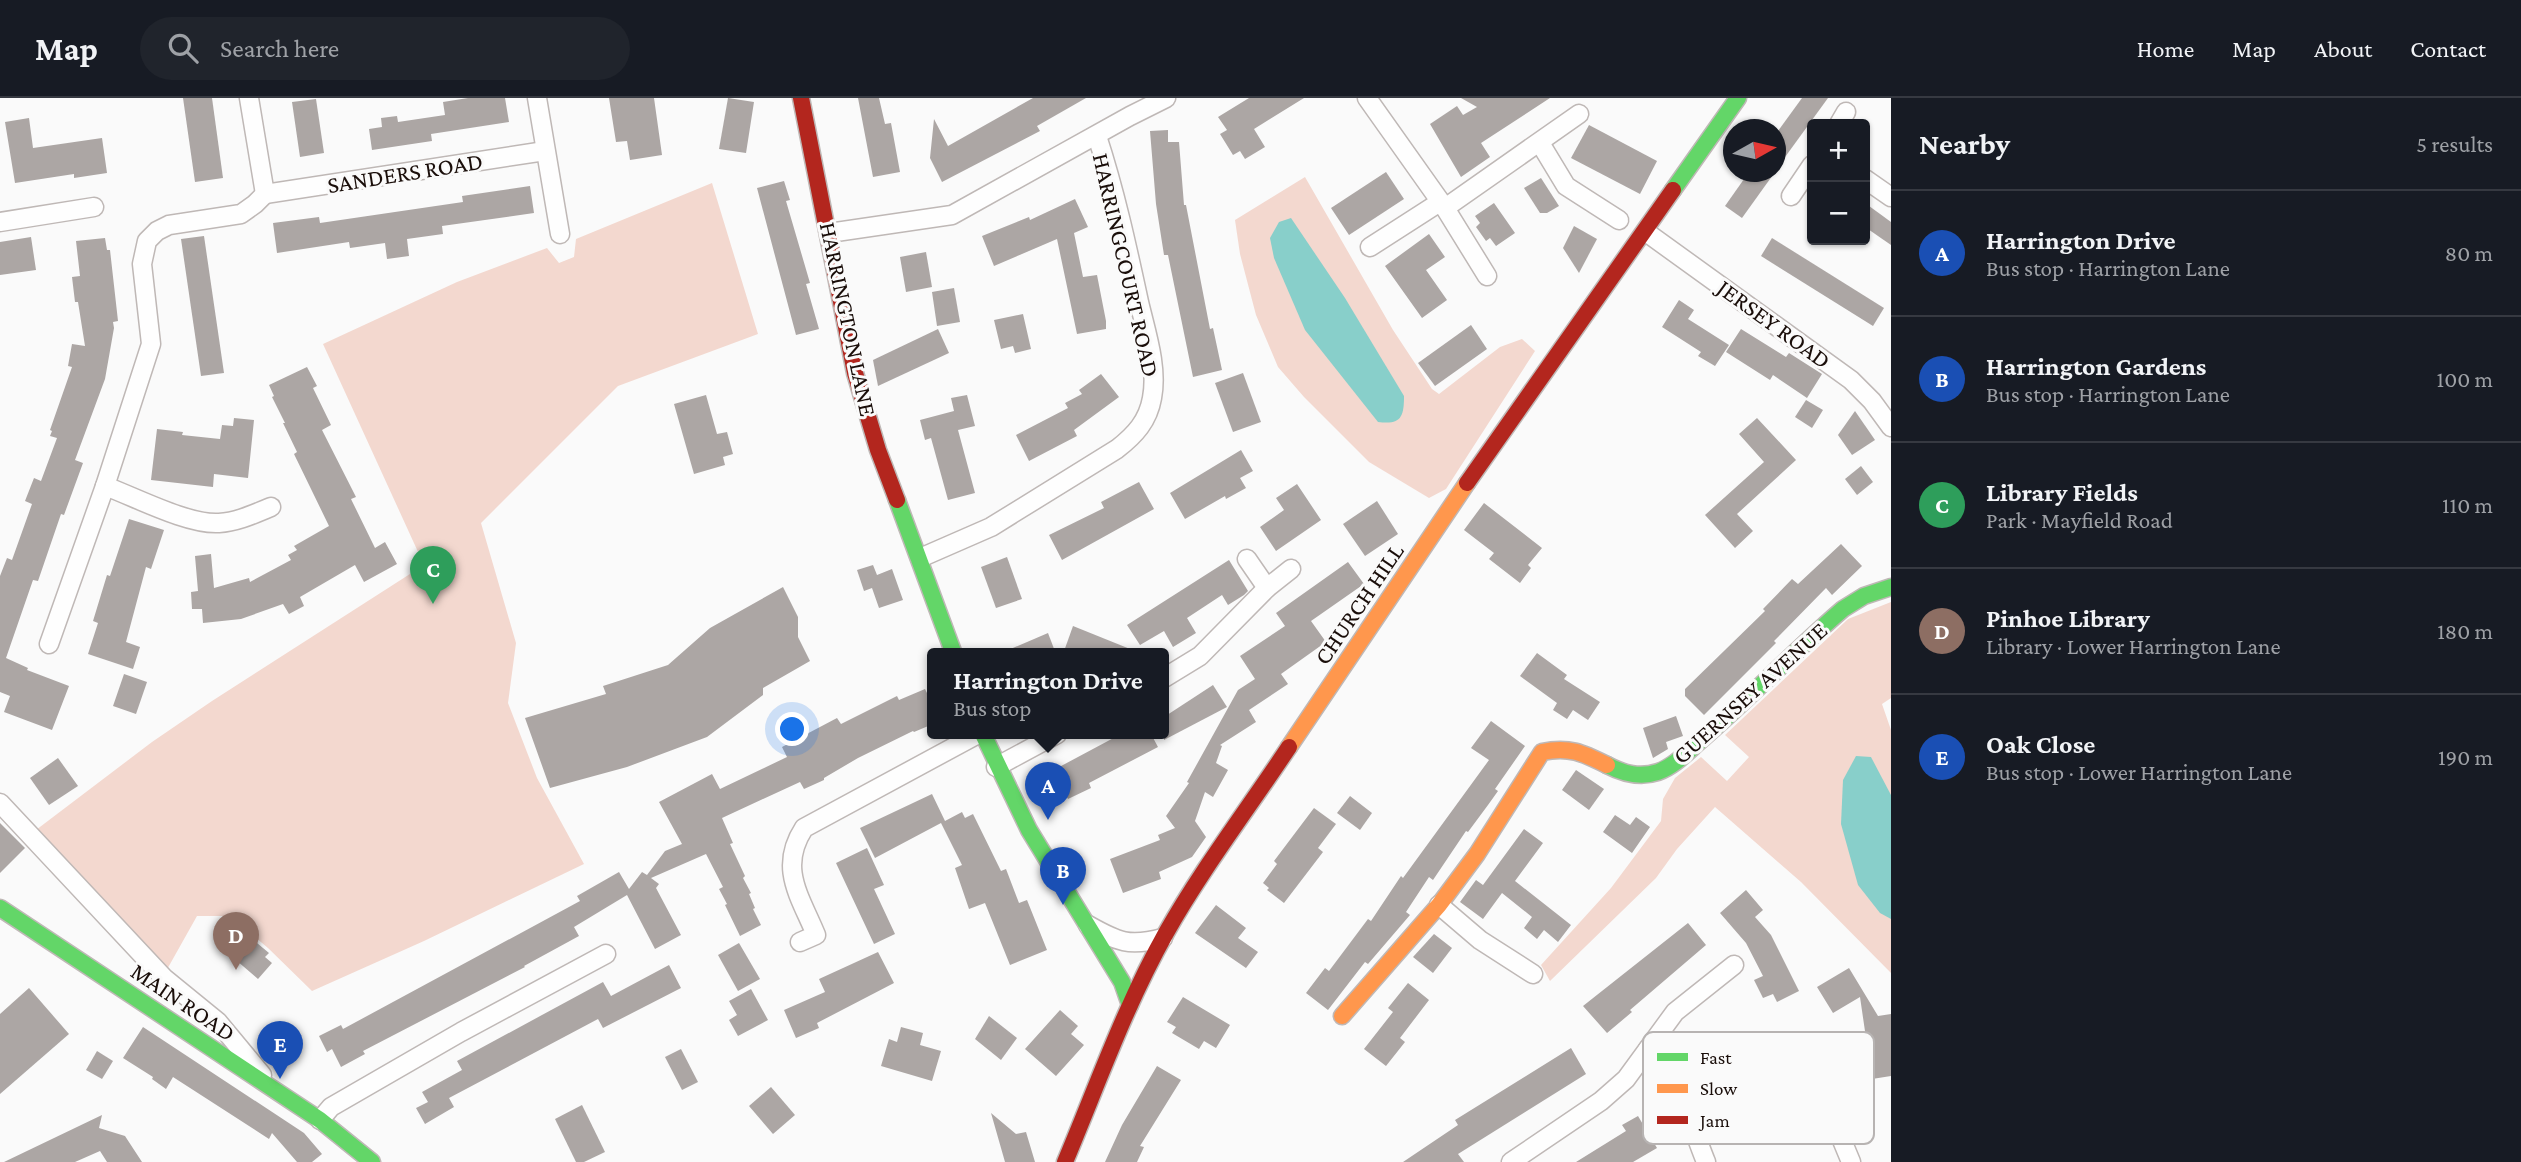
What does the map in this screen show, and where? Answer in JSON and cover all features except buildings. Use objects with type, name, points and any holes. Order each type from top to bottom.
[{"type":"street","points":[[49,644],[150,344],[142,264],[147,242],[169,225],[241,214],[265,194],[249,98]]},
{"type":"street","points":[[537,98],[560,234]]},
{"type":"street","name":"HARRINGTON LANE","points":[[801,98],[855,373],[878,450],[952,648]]},
{"type":"street","name":"HARRINGCOURT ROAD","points":[[829,233],[952,215],[1166,98]]},
{"type":"street","points":[[1367,98],[1442,205],[1487,276]]},
{"type":"street","name":"CHURCH HILL","points":[[1065,1162],[1130,1005],[1163,938],[1468,482],[1738,98]]},
{"type":"street","points":[[1370,247],[1540,143],[1579,114]]},
{"type":"street","name":"HARRINGCOURT ROAD","points":[[920,558],[991,527],[1117,449],[1134,435],[1148,414],[1154,384],[1149,345],[1115,190],[1097,136]]},
{"type":"street","points":[[1540,143],[1566,186],[1619,220]]},
{"type":"street","name":"SANDERS ROAD","points":[[265,194],[545,151]]},
{"type":"street","points":[[1791,196],[1807,172]]},
{"type":"street","points":[[1869,182],[1891,197]]},
{"type":"street","points":[[0,222],[94,207]]},
{"type":"street","name":"JERSEY ROAD","points":[[1646,232],[1851,380],[1872,401],[1891,427]]},
{"type":"street","points":[[104,486],[192,520],[215,523],[243,519],[271,507]]},
{"type":"street","points":[[1247,559],[1267,589]]},
{"type":"street","points":[[1169,675],[1199,656],[1291,569]]},
{"type":"street","name":"GUERNSEY AVENUE","points":[[1342,1016],[1438,905],[1477,854],[1542,752],[1564,747],[1589,754],[1611,768],[1637,777],[1655,774],[1670,767],[1854,601],[1891,587]]},
{"type":"street","points":[[800,942],[816,935],[790,864],[795,844],[804,828],[972,739]]},
{"type":"street","points":[[983,739],[1039,850],[1122,982],[1130,1005]]},
{"type":"street","points":[[996,767],[1048,739]]},
{"type":"street","points":[[0,803],[164,978],[218,1022],[273,1089]]},
{"type":"street","points":[[1438,905],[1480,940],[1533,974]]},
{"type":"street","name":"MAIN ROAD","points":[[0,908],[320,1120],[372,1162]]},
{"type":"street","points":[[1085,923],[1110,938],[1127,944],[1163,938]]},
{"type":"street","points":[[320,1120],[331,1107],[461,1032],[606,954]]},
{"type":"street","points":[[1658,1032],[1675,1012],[1734,965]]},
{"type":"street","points":[[1511,1162],[1601,1101],[1626,1079],[1643,1056]]},
{"type":"street","points":[[1698,1144],[1706,1162]]},
{"type":"street","points":[[1844,1144],[1851,1162]]},
{"type":"shaded area","points":[[1305,177],[1393,330],[1432,389],[1439,394],[1500,347],[1522,339],[1535,351],[1446,489],[1429,498],[1369,462],[1304,397],[1278,367],[1256,315],[1240,254],[1235,220]]},
{"type":"shaded area","points":[[712,183],[758,334],[618,386],[481,523],[516,643],[508,703],[537,778],[584,864],[312,991],[230,916],[197,916],[165,973],[32,833],[152,742],[424,565],[323,344],[457,282],[547,248],[559,263],[574,257],[576,239]]},
{"type":"shaded area","points":[[1891,602],[1891,698],[1882,704],[1891,730],[1891,973],[1801,882],[1715,807],[1677,849],[1656,878],[1550,981],[1541,965],[1611,888],[1661,821],[1663,799],[1675,778],[1701,757],[1727,781],[1749,757],[1725,735],[1848,619]]},
{"type":"water","points":[[1291,218],[1345,298],[1404,396],[1402,414],[1396,421],[1378,422],[1305,330],[1274,258],[1270,238],[1279,222]]},
{"type":"water","points":[[1856,756],[1871,757],[1891,795],[1891,919],[1880,913],[1858,885],[1841,824],[1843,780]]},
{"type":"traffic: fast","points":[[1673,190],[1738,98]]},
{"type":"traffic: fast","points":[[897,500],[952,648]]},
{"type":"traffic: fast","points":[[1607,765],[1638,775],[1651,774],[1670,766],[1843,609],[1864,596],[1891,587]]},
{"type":"traffic: fast","points":[[985,739],[1029,830],[1122,982],[1130,1005]]},
{"type":"traffic: fast","points":[[0,908],[320,1120],[372,1162]]},
{"type":"traffic: slow","points":[[1289,747],[1467,483]]},
{"type":"traffic: slow","points":[[1342,1016],[1439,905],[1477,854],[1542,752],[1576,752],[1607,765]]},
{"type":"traffic: jam","points":[[801,98],[855,373],[878,450],[897,500]]},
{"type":"traffic: jam","points":[[1467,483],[1673,190]]},
{"type":"traffic: jam","points":[[1065,1162],[1124,1017],[1166,933],[1210,862],[1289,747]]},
{"type":"place","name":"Library Fields","points":[[433,604]]},
{"type":"place","name":"Harrington Drive","points":[[1048,820]]},
{"type":"place","name":"Harrington Gardens","points":[[1063,905]]},
{"type":"place","name":"Pinhoe Library","points":[[236,970]]},
{"type":"place","name":"Oak Close","points":[[280,1079]]}]
